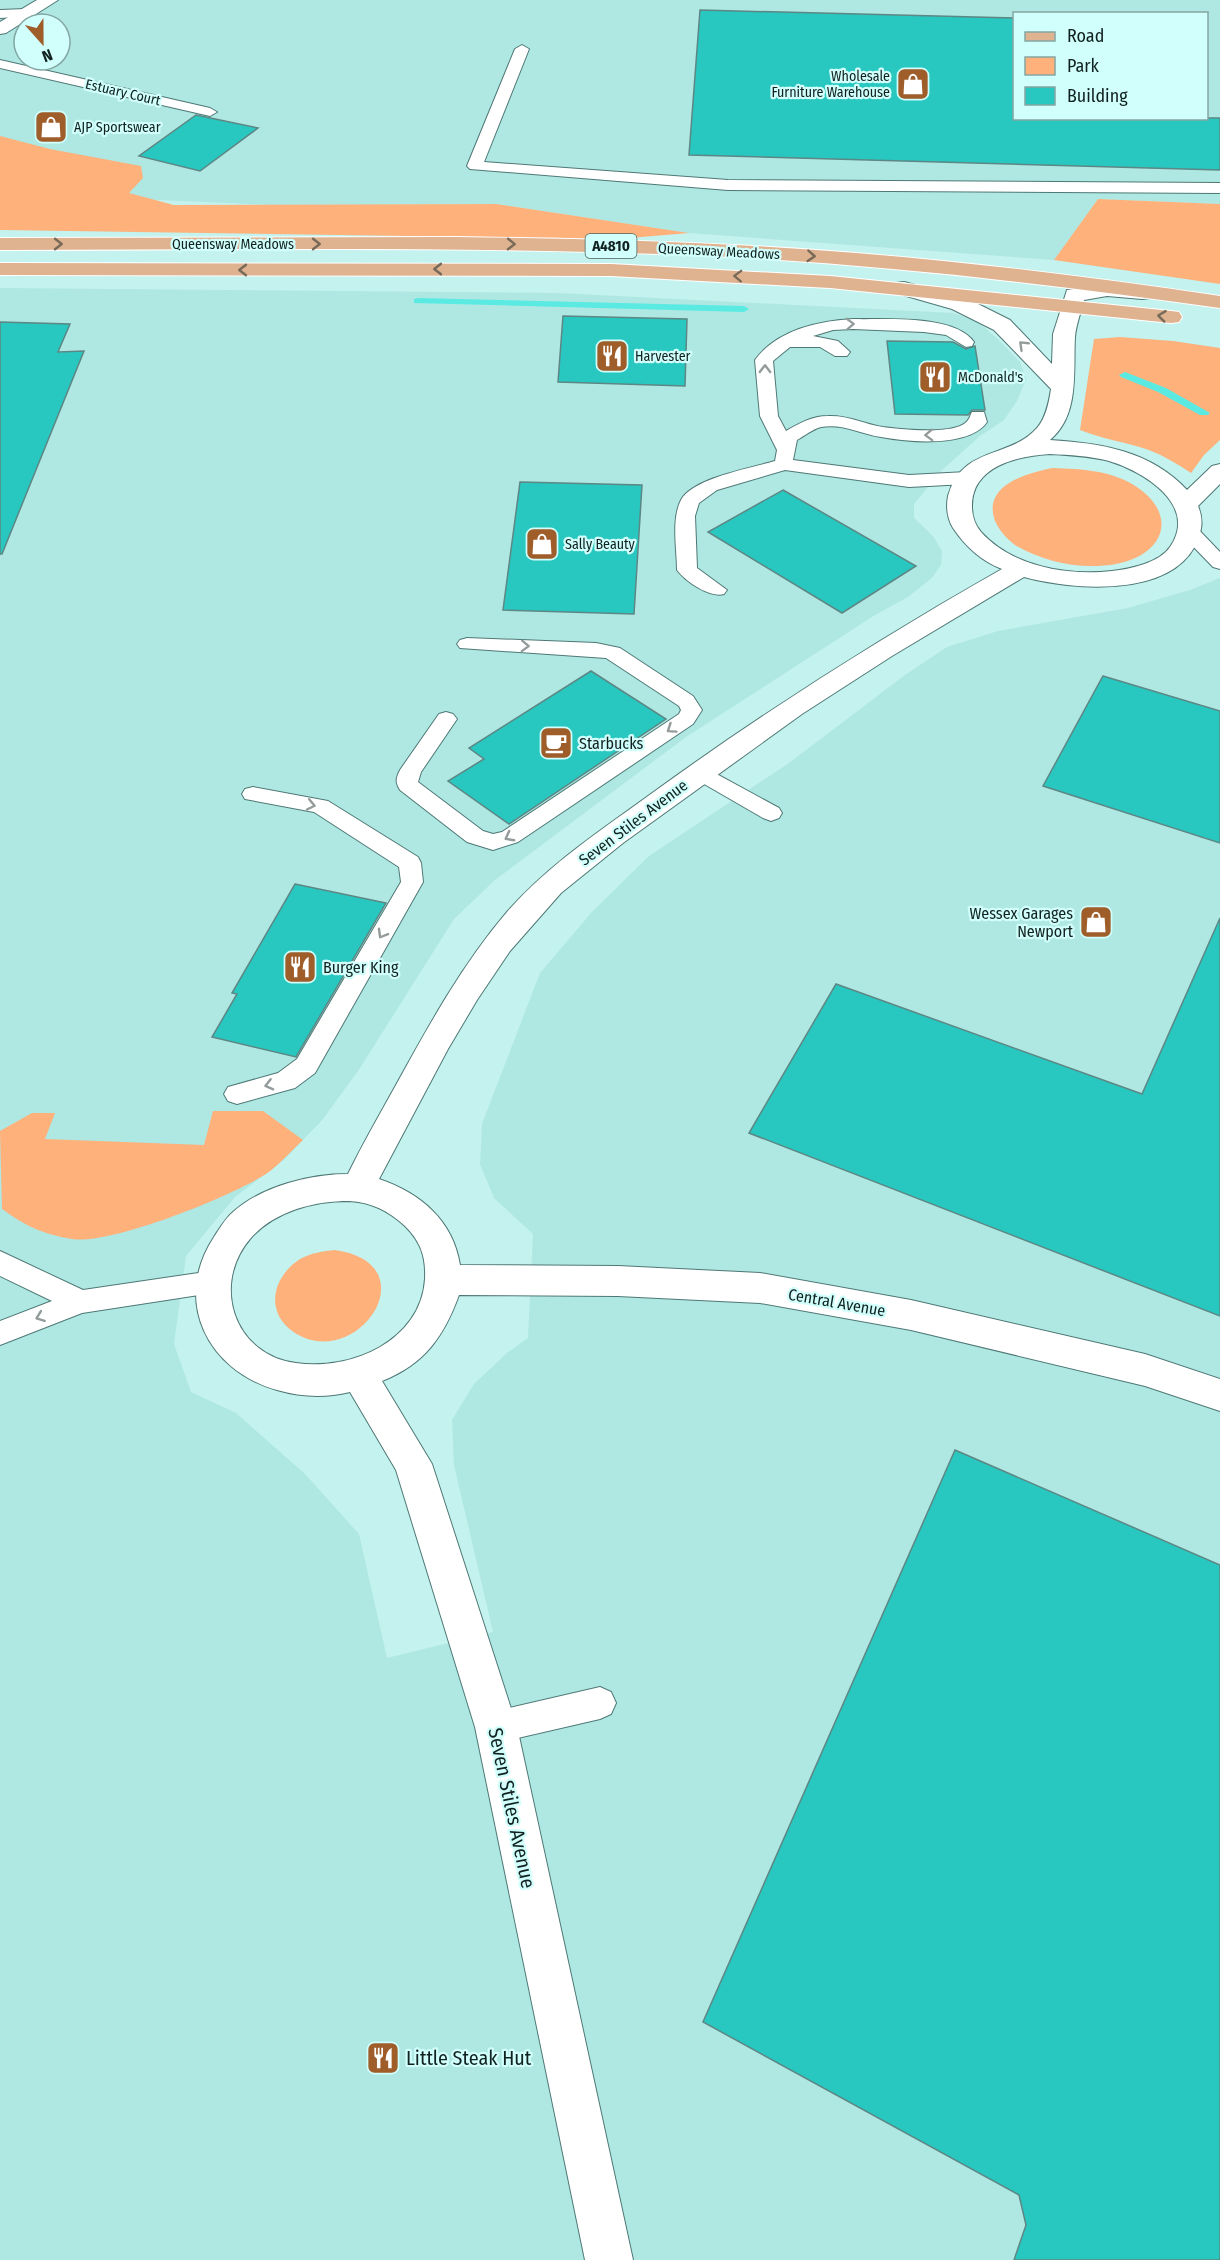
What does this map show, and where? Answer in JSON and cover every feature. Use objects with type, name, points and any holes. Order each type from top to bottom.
[{"type":"main road","name":"Queensway Meadows","points":[[0,244],[492,244],[731,250],[854,258],[990,272],[1220,302]]},
{"type":"main road","name":"Queensway Meadows","points":[[0,269],[611,270],[763,277],[903,288],[1190,320]]},
{"type":"street","points":[[28,12],[49,0]]},
{"type":"street","points":[[903,288],[960,304],[1002,325],[1063,388]]},
{"type":"street","points":[[1024,450],[1047,431],[1059,407],[1063,388],[1064,334],[1075,295],[1107,290],[1181,296]]},
{"type":"street","points":[[1050,447],[1078,448],[1126,459],[1159,476],[1172,486],[1186,504],[1191,518],[1190,532],[1180,551],[1159,567],[1129,577],[1085,580],[1057,578],[1022,568],[992,554],[971,536],[960,516],[958,496],[967,478],[981,466],[1000,456],[1024,450],[1050,447]]},
{"type":"street","points":[[1186,504],[1220,471]]},
{"type":"street","name":"Seven Stiles Avenue","points":[[358,1188],[447,1019],[504,937],[537,899],[570,868],[700,772],[918,627],[1022,568]]},
{"type":"street","points":[[358,1188],[386,1196],[411,1209],[430,1229],[441,1254],[444,1280],[437,1309],[420,1337],[392,1359],[359,1375],[326,1380],[294,1379],[264,1370],[240,1354],[222,1334],[213,1309],[212,1282],[221,1255],[238,1229],[263,1209],[293,1195],[314,1190],[358,1188]]},
{"type":"street","name":"Central Avenue","points":[[444,1280],[618,1281],[760,1288],[922,1318],[1145,1370],[1220,1395]]},
{"type":"street","name":"Seven Stiles Avenue","points":[[359,1375],[413,1464],[496,1727],[609,2260]]},
{"type":"lane","points":[[522,49],[475,166],[728,185],[1220,188]]},
{"type":"lane","name":"Estuary Court","points":[[0,64],[210,112]]},
{"type":"lane","points":[[785,457],[769,416],[766,394],[764,360],[775,348],[796,336],[832,325],[853,324],[951,331],[966,342]]},
{"type":"lane","points":[[775,348],[799,342],[822,342],[836,346],[841,352]]},
{"type":"lane","points":[[785,457],[788,437],[816,422],[845,422],[880,432],[926,436],[963,432],[978,422],[978,416]]},
{"type":"lane","points":[[717,590],[687,570],[686,516],[690,501],[710,486],[785,457],[909,481],[967,478]]},
{"type":"lane","points":[[1190,532],[1220,563]]},
{"type":"lane","points":[[446,719],[411,770],[407,777],[408,785],[475,837],[493,842],[510,837],[686,719],[692,710],[686,700],[613,653],[596,649],[467,644]]},
{"type":"lane","points":[[700,772],[771,813]]},
{"type":"lane","points":[[237,1094],[286,1081],[306,1066],[412,882],[410,863],[320,806],[253,794]]},
{"type":"lane","points":[[0,1262],[14,1271],[81,1302]]},
{"type":"lane","points":[[0,1333],[81,1302],[212,1282]]},
{"type":"lane","points":[[496,1727],[600,1703]]},
{"type":"shaded area","points":[[0,0],[1220,0],[1220,204],[1098,199],[1054,260],[689,233],[496,204],[271,205],[113,198],[0,175]]},
{"type":"shaded area","points":[[0,288],[558,293],[953,313],[977,321],[1000,341],[1020,362],[1026,379],[1017,401],[1004,420],[980,436],[941,471],[914,504],[914,518],[933,536],[942,551],[941,565],[932,578],[908,597],[875,615],[686,737],[495,880],[454,919],[360,1068],[323,1119],[285,1159],[235,1197],[186,1256],[174,1344],[191,1392],[236,1413],[305,1474],[359,1534],[387,1658],[493,1632],[454,1465],[452,1420],[474,1384],[507,1353],[528,1338],[533,1234],[494,1198],[480,1164],[482,1124],[540,973],[592,912],[649,856],[789,763],[905,675],[947,647],[998,631],[1128,608],[1190,590],[1220,578],[1220,2260],[0,2260]]},
{"type":"green space","points":[[0,136],[50,149],[141,166],[143,178],[129,193],[174,205],[496,204],[689,233],[618,239],[0,230]]},
{"type":"green space","points":[[1098,199],[1220,204],[1220,284],[1054,260]]},
{"type":"green space","points":[[1120,337],[1173,341],[1220,348],[1220,440],[1204,455],[1191,473],[1149,450],[1080,430],[1094,339]]},
{"type":"green space","points":[[1053,468],[1104,473],[1132,484],[1147,495],[1161,519],[1161,531],[1156,542],[1147,551],[1133,559],[1103,566],[1051,561],[1015,545],[1003,534],[995,521],[993,509],[995,498],[1009,483],[1020,477]]},
{"type":"green space","points":[[213,1111],[263,1111],[303,1140],[271,1170],[250,1183],[171,1217],[114,1234],[90,1239],[72,1239],[52,1235],[19,1220],[2,1209],[0,1131],[32,1113],[55,1113],[45,1139],[204,1145]]},
{"type":"green space","points":[[335,1250],[363,1259],[378,1274],[381,1293],[374,1311],[360,1328],[341,1338],[318,1341],[295,1333],[285,1325],[279,1316],[275,1295],[283,1275],[300,1259],[308,1255]]},
{"type":"building","points":[[700,10],[1013,18],[1013,120],[1208,120],[1208,118],[1220,118],[1220,170],[689,155]]},
{"type":"building","points":[[196,115],[258,128],[200,171],[139,156]]},
{"type":"building","points":[[563,316],[687,319],[685,386],[558,382]]},
{"type":"building","points":[[0,322],[70,324],[58,352],[84,351],[2,554],[0,554]]},
{"type":"building","points":[[887,341],[953,342],[966,349],[975,346],[985,410],[972,410],[968,415],[895,414]]},
{"type":"building","points":[[520,482],[642,485],[634,614],[503,610]]},
{"type":"building","points":[[783,490],[916,566],[842,613],[708,532]]},
{"type":"building","points":[[591,671],[666,719],[509,824],[448,781],[484,759],[469,748]]},
{"type":"building","points":[[1103,676],[1220,711],[1220,843],[1043,786]]},
{"type":"building","points":[[295,884],[386,903],[296,1057],[212,1037],[237,994],[232,993]]},
{"type":"building","points":[[1220,918],[1220,1316],[749,1133],[836,984],[1142,1094]]},
{"type":"building","points":[[955,1450],[1220,1565],[1220,2260],[1014,2260],[1026,2225],[1019,2195],[703,2022]]},
{"type":"waterway","points":[[418,301],[744,309]]},
{"type":"waterway","points":[[1125,375],[1162,390],[1204,413]]},
{"type":"place","name":"Wholesale Furniture Warehouse","points":[[913,84]]},
{"type":"place","name":"AJP Sportswear","points":[[51,127]]},
{"type":"place","name":"Harvester","points":[[612,356]]},
{"type":"place","name":"McDonald's","points":[[935,377]]},
{"type":"place","name":"Sally Beauty","points":[[542,544]]},
{"type":"place","name":"Starbucks","points":[[556,743]]},
{"type":"place","name":"Wessex Garages Newport","points":[[1096,922]]},
{"type":"place","name":"Burger King","points":[[300,967]]},
{"type":"place","name":"Little Steak Hut","points":[[383,2058]]}]
